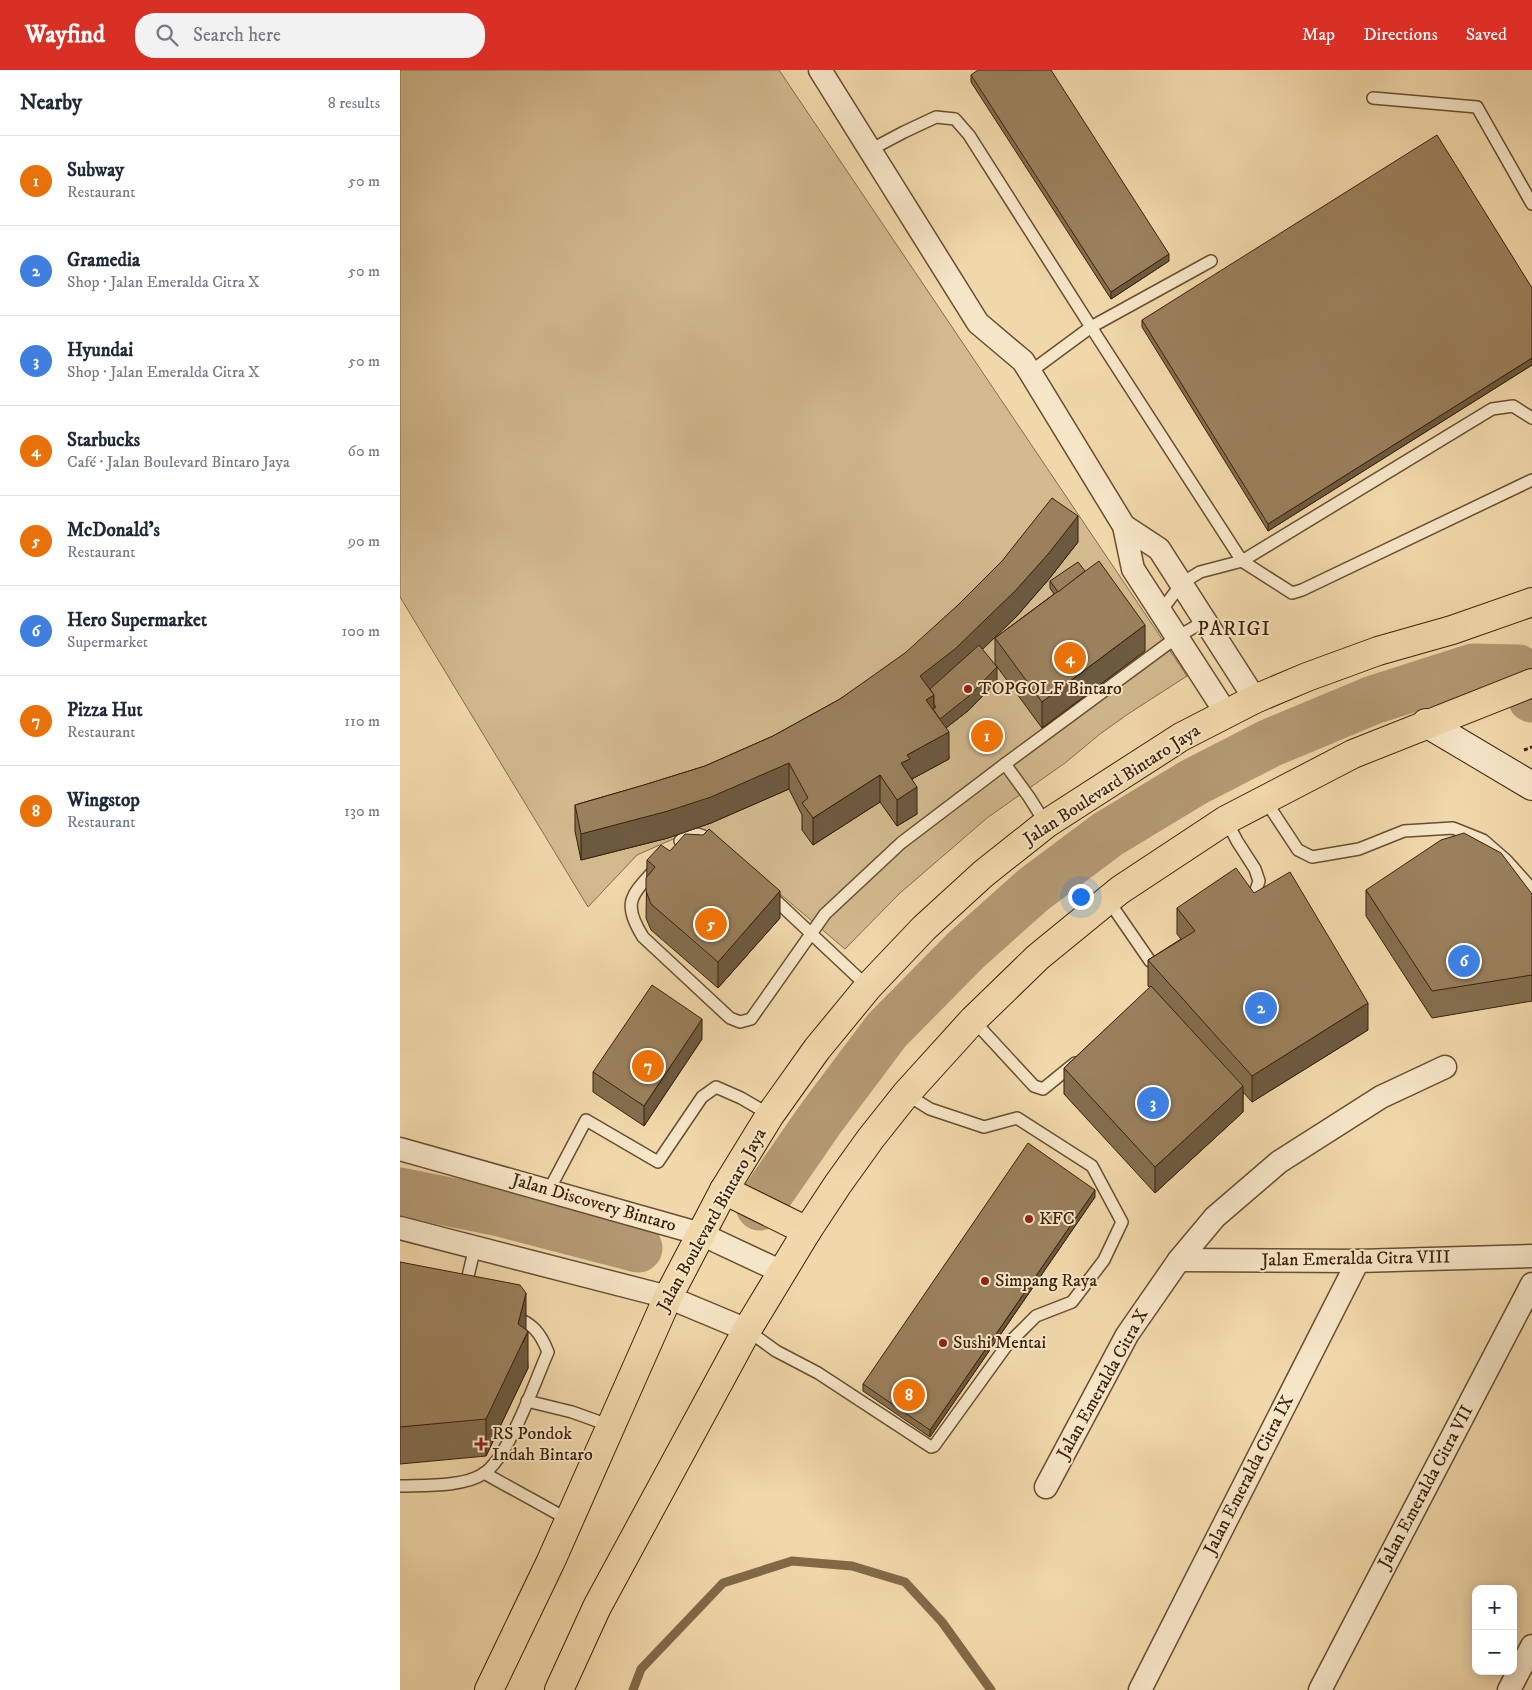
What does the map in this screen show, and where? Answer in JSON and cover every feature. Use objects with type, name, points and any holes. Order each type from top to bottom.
[{"type":"main road","name":"Jalan Boulevard Bintaro Jaya","points":[[490,1690],[569,1520],[668,1297],[724,1190],[770,1115],[817,1049],[868,987],[924,928],[983,874],[1046,824],[1181,737],[1255,699],[1307,677],[1378,651],[1452,630],[1532,602]]},
{"type":"main road","points":[[559,1690],[597,1607],[747,1330],[807,1231],[860,1154],[906,1094],[973,1020],[1038,957],[1120,890],[1226,820],[1353,754],[1426,723],[1479,705],[1532,683]]},
{"type":"main road","points":[[1426,723],[1532,786]]},
{"type":"main road","points":[[724,1190],[807,1231]]},
{"type":"street","points":[[820,70],[978,323],[1023,361],[1030,372],[1124,526],[1133,569],[1226,713]]},
{"type":"street","points":[[1124,526],[1158,550],[1182,583],[1255,699]]},
{"type":"street","name":"Jalan Emeralda Citra X","points":[[1046,1488],[1127,1335],[1179,1260],[1215,1217],[1279,1162],[1381,1097],[1445,1067]]},
{"type":"street","name":"Jalan Discovery Bintaro","points":[[400,1149],[701,1234],[782,1272]]},
{"type":"street","points":[[400,1228],[668,1297],[747,1330]]},
{"type":"street","name":"Jalan Emeralda Citra VIII","points":[[1179,1260],[1358,1261],[1532,1256]]},
{"type":"street","name":"Jalan Emeralda Citra IX","points":[[1140,1690],[1358,1261]]},
{"type":"street","name":"Jalan Emeralda Citra VII","points":[[1320,1690],[1532,1284]]},
{"type":"street","points":[[1509,1690],[1532,1646]]},
{"type":"lane","points":[[1373,98],[1477,107],[1531,198]]},
{"type":"lane","points":[[870,150],[936,117],[955,119],[969,135],[1242,561],[1292,593],[1302,590],[1532,480]]},
{"type":"lane","points":[[1030,372],[1091,327],[1211,262]]},
{"type":"lane","points":[[1161,612],[1182,583],[1200,572],[1242,561],[1492,409],[1513,406],[1532,418]]},
{"type":"lane","points":[[721,850],[708,838],[698,833],[684,836],[633,894],[631,912],[643,938],[730,1018],[740,1022],[751,1019],[825,914],[901,843],[1004,764],[1177,637],[1205,621]]},
{"type":"lane","points":[[1004,764],[1029,797],[1046,824]]},
{"type":"lane","points":[[1265,800],[1298,850],[1312,857],[1358,849],[1404,831],[1453,828],[1482,840],[1506,860],[1532,889]]},
{"type":"lane","points":[[1226,820],[1255,869],[1258,881],[1255,894],[1246,908]]},
{"type":"lane","points":[[762,887],[868,987]]},
{"type":"lane","points":[[1108,900],[1150,961],[1157,964],[1168,962],[1174,957]]},
{"type":"lane","points":[[973,1020],[1034,1086],[1043,1089],[1086,1054]]},
{"type":"lane","points":[[549,1190],[586,1120],[658,1162],[702,1097],[716,1087],[741,1098],[770,1115]]},
{"type":"lane","points":[[747,1330],[776,1351],[818,1373],[931,1447],[934,1446],[1007,1345],[1036,1316],[1072,1302],[1104,1260],[1122,1222],[1092,1166],[1017,1118],[984,1126],[930,1109],[906,1094]]},
{"type":"lane","points":[[464,1294],[475,1247]]},
{"type":"lane","points":[[400,1486],[462,1482],[484,1474],[503,1454],[548,1352],[542,1337],[528,1322],[504,1312]]},
{"type":"lane","points":[[527,1401],[572,1412],[611,1426]]},
{"type":"lane","points":[[484,1474],[569,1520]]},
{"type":"path","points":[[1526,749],[1532,747]]},
{"type":"shaded area","points":[[400,70],[779,70],[1187,676],[1128,714],[1065,763],[987,818],[899,894],[845,949],[714,838],[680,836],[637,855],[588,907],[400,597]]},
{"type":"building","points":[[978,70],[1051,70],[1169,254],[1111,292],[971,75]]},
{"type":"building","points":[[1437,135],[1532,288],[1532,358],[1268,524],[1142,320]]},
{"type":"building","points":[[1052,498],[1078,516],[1049,553],[1016,590],[955,649],[920,676],[934,695],[926,700],[949,732],[907,755],[910,759],[901,763],[917,787],[897,800],[880,775],[813,818],[802,803],[808,798],[789,763],[711,797],[668,811],[581,834],[575,805],[705,766],[773,736],[840,699],[905,653],[958,605],[1002,561]]},
{"type":"building","points":[[1099,561],[1145,625],[1042,702],[995,638]]},
{"type":"building","points":[[1078,562],[1085,571],[1058,592],[1050,581]]},
{"type":"building","points":[[979,645],[997,667],[969,696],[940,719],[933,709],[936,707],[934,695],[930,689]]},
{"type":"building","points":[[709,829],[780,891],[718,962],[651,904],[646,891],[646,878],[655,867],[647,860],[661,845],[670,851],[685,834],[703,835]]},
{"type":"building","points":[[1464,833],[1501,853],[1532,894],[1532,975],[1432,991],[1366,890],[1441,840]]},
{"type":"building","points":[[1236,868],[1254,893],[1290,872],[1368,1003],[1252,1076],[1148,960],[1195,931],[1177,908]]},
{"type":"building","points":[[652,985],[702,1019],[644,1106],[593,1072]]},
{"type":"building","points":[[1151,986],[1243,1086],[1155,1167],[1064,1068]]},
{"type":"building","points":[[1028,1143],[1095,1190],[930,1430],[863,1384]]},
{"type":"building","points":[[400,1262],[520,1285],[526,1293],[518,1324],[528,1331],[486,1419],[400,1427]]},
{"type":"waterway","points":[[760,1206],[821,1118],[887,1030],[966,950],[1033,890],[1108,834],[1194,782],[1270,743],[1373,700],[1473,668],[1518,669],[1532,698]]},
{"type":"waterway","points":[[400,1192],[500,1212],[638,1248]]},
{"type":"waterway","points":[[633,1690],[641,1669],[723,1583],[792,1561],[852,1566],[905,1582],[942,1622],[991,1690]]},
{"type":"place","name":"Starbucks","points":[[1070,658]]},
{"type":"place","name":"TOPGOLF Bintaro","points":[[968,689]]},
{"type":"place","name":"Subway","points":[[987,736]]},
{"type":"place","name":"McDonald's","points":[[711,924]]},
{"type":"place","name":"Hero Supermarket","points":[[1464,961]]},
{"type":"place","name":"Gramedia","points":[[1261,1008]]},
{"type":"place","name":"Pizza Hut","points":[[648,1066]]},
{"type":"place","name":"Hyundai","points":[[1153,1103]]},
{"type":"place","name":"KFC","points":[[1029,1219]]},
{"type":"place","name":"Simpang Raya","points":[[985,1281]]},
{"type":"place","name":"Sushi Mentai","points":[[943,1343]]},
{"type":"place","name":"Wingstop","points":[[909,1395]]},
{"type":"place","name":"RS Pondok Indah Bintaro","points":[[481,1444]]},
{"type":"district","name":"PARIGI","points":[[1234,629]]}]
